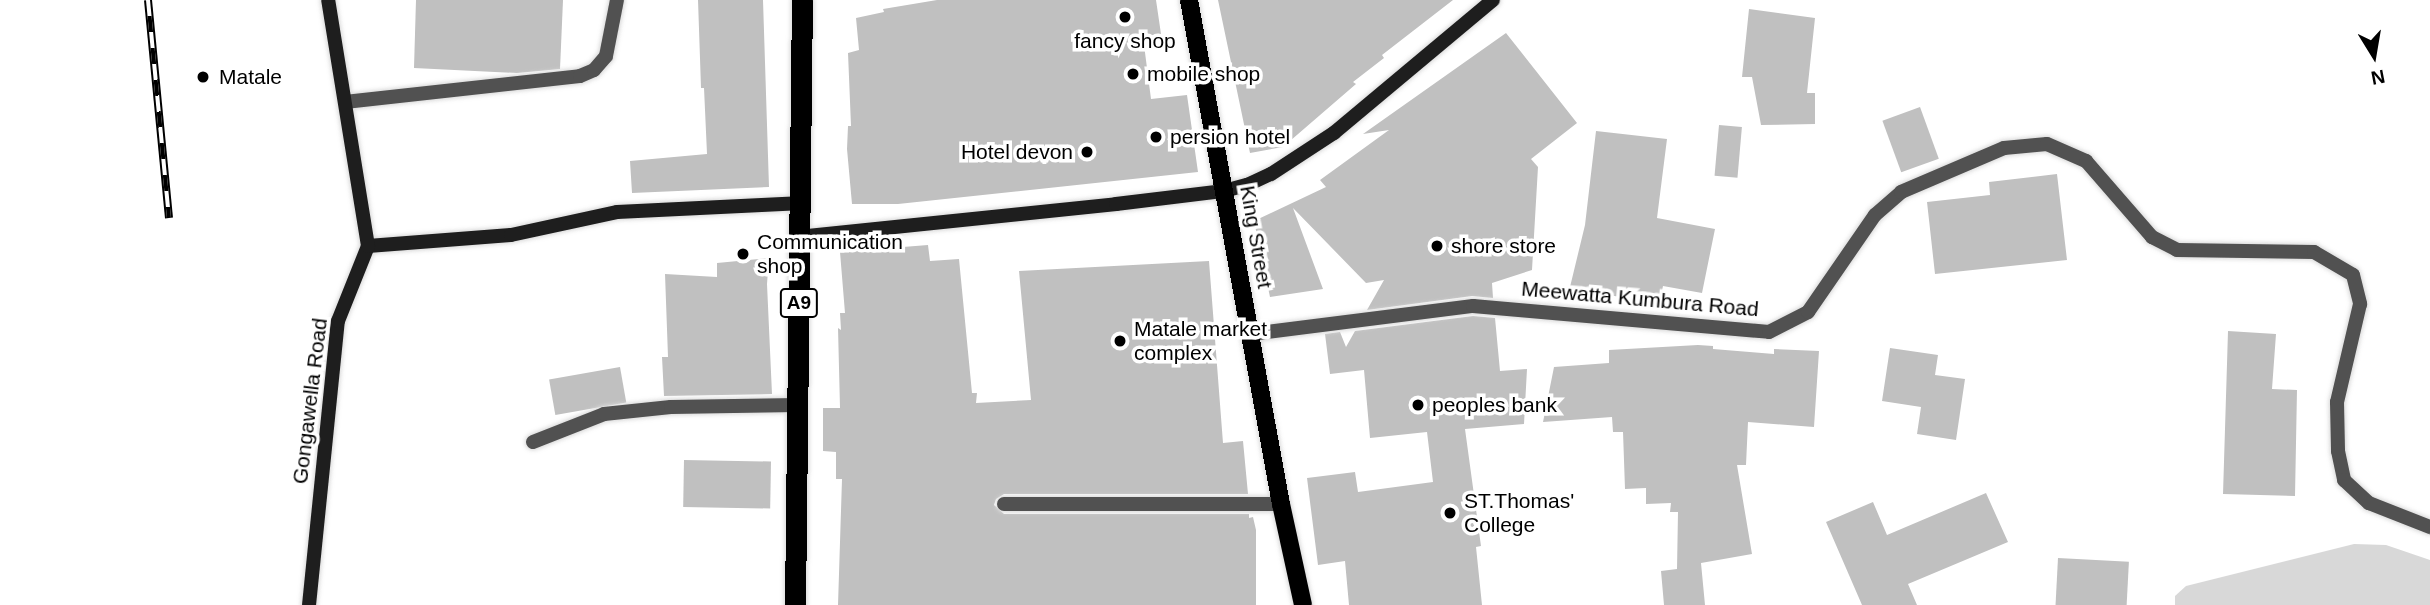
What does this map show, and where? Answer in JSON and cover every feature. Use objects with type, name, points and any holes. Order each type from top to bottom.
[{"type":"highway","name":"A9","points":[[795,605],[802,0]]},
{"type":"main road","name":"King Street","points":[[1189,0],[1303,605]]},
{"type":"street","points":[[328,0],[368,246],[511,235],[617,212],[798,203]]},
{"type":"street","points":[[345,102],[580,76],[594,70],[606,56],[617,0]]},
{"type":"street","points":[[798,237],[1224,191],[1271,174],[1334,133],[1493,0]]},
{"type":"street","name":"Meewatta Kumbura Road","points":[[1251,334],[1473,306],[1769,332],[1808,312],[1875,215],[1901,192],[2004,148],[2047,144],[2087,161],[2152,237],[2177,250],[2314,252],[2353,275],[2360,304],[2337,402],[2338,451],[2344,480],[2369,503],[2430,527]]},
{"type":"street","name":"Gongawella Road","points":[[309,605],[338,321],[368,246]]},
{"type":"street","points":[[533,442],[604,414],[671,407],[797,405]]},
{"type":"street","points":[[1004,504],[1282,504]]},
{"type":"shaded area","points":[[2354,544],[2386,545],[2430,560],[2430,605],[2175,605],[2175,596],[2186,586]]},
{"type":"building","points":[[416,0],[563,0],[560,69],[517,73],[414,68]]},
{"type":"building","points":[[698,0],[763,0],[769,187],[632,193],[630,161],[707,154],[704,88],[701,88]]},
{"type":"building","points":[[937,0],[1156,0],[1161,34],[1143,37],[1151,99],[1187,95],[1198,172],[898,204],[852,204],[847,149],[848,126],[851,126],[848,53],[859,50],[856,18],[884,12],[883,9]]},
{"type":"building","points":[[1218,0],[1453,0],[1382,55],[1384,58],[1353,82],[1356,84],[1283,147],[1250,153]]},
{"type":"building","points":[[1749,9],[1815,18],[1807,93],[1815,93],[1815,124],[1761,125],[1752,77],[1742,77]]},
{"type":"building","points":[[1506,33],[1577,123],[1531,159],[1538,167],[1532,270],[1492,283],[1493,298],[1472,296],[1367,310],[1384,280],[1366,283],[1293,208],[1323,289],[1270,297],[1254,221],[1326,187],[1320,180],[1389,130],[1363,134]]},
{"type":"building","points":[[1920,107],[1939,159],[1901,172],[1882,121]]},
{"type":"building","points":[[1719,125],[1742,127],[1737,178],[1715,176]]},
{"type":"building","points":[[1596,131],[1667,139],[1657,218],[1715,229],[1702,293],[1663,286],[1659,305],[1570,287],[1585,225]]},
{"type":"building","points":[[2057,174],[2067,260],[1935,274],[1927,202],[1990,195],[1989,182]]},
{"type":"building","points":[[928,245],[930,261],[959,259],[972,393],[977,393],[976,403],[1031,400],[1019,271],[1209,261],[1223,443],[1243,441],[1248,494],[1004,494],[996,499],[994,505],[1004,514],[1249,514],[1249,518],[1253,517],[1256,530],[1256,605],[838,605],[842,479],[836,479],[836,452],[823,451],[823,408],[840,408],[838,328],[841,330],[840,313],[845,313],[840,252]]},
{"type":"building","points":[[769,258],[767,284],[772,394],[664,396],[662,357],[668,357],[665,274],[717,277],[717,263]]},
{"type":"building","points":[[1473,316],[1495,318],[1500,371],[1527,369],[1524,424],[1465,429],[1481,546],[1476,547],[1482,605],[1349,605],[1345,561],[1318,565],[1307,478],[1355,472],[1358,492],[1433,482],[1427,432],[1370,438],[1364,370],[1330,374],[1325,334],[1340,332],[1346,347],[1355,331]]},
{"type":"building","points":[[2228,331],[2276,334],[2272,389],[2297,390],[2295,496],[2223,494]]},
{"type":"building","points":[[1713,346],[1713,349],[1774,354],[1774,349],[1819,351],[1814,427],[1748,422],[1746,465],[1737,465],[1752,554],[1701,563],[1705,605],[1664,605],[1661,571],[1677,569],[1678,512],[1670,512],[1671,503],[1646,504],[1646,488],[1625,489],[1623,432],[1613,432],[1612,417],[1543,422],[1554,367],[1609,363],[1609,350]]},
{"type":"building","points":[[1890,348],[1938,355],[1935,375],[1965,379],[1956,440],[1917,434],[1921,407],[1882,401]]},
{"type":"building","points":[[620,367],[626,402],[555,415],[549,380]]},
{"type":"building","points":[[684,460],[771,462],[770,509],[683,507]]},
{"type":"building","points":[[1986,493],[2008,542],[1908,584],[1917,605],[1862,605],[1826,522],[1873,502],[1887,535]]},
{"type":"building","points":[[2058,558],[2129,562],[2127,605],[2056,605]]},
{"type":"railway","points":[[148,0],[169,218]]},
{"type":"place","name":"fancy shop","points":[[1125,17]]},
{"type":"place","name":"mobile shop","points":[[1133,74]]},
{"type":"place","name":"Matale","points":[[203,77]]},
{"type":"place","name":"persion hotel","points":[[1156,137]]},
{"type":"place","name":"Hotel devon","points":[[1087,152]]},
{"type":"place","name":"shore store","points":[[1437,246]]},
{"type":"place","name":"Communication shop","points":[[743,254]]},
{"type":"place","name":"Matale market complex","points":[[1120,341]]},
{"type":"place","name":"peoples bank","points":[[1418,405]]},
{"type":"place","name":"ST.Thomas' College","points":[[1450,513]]}]
